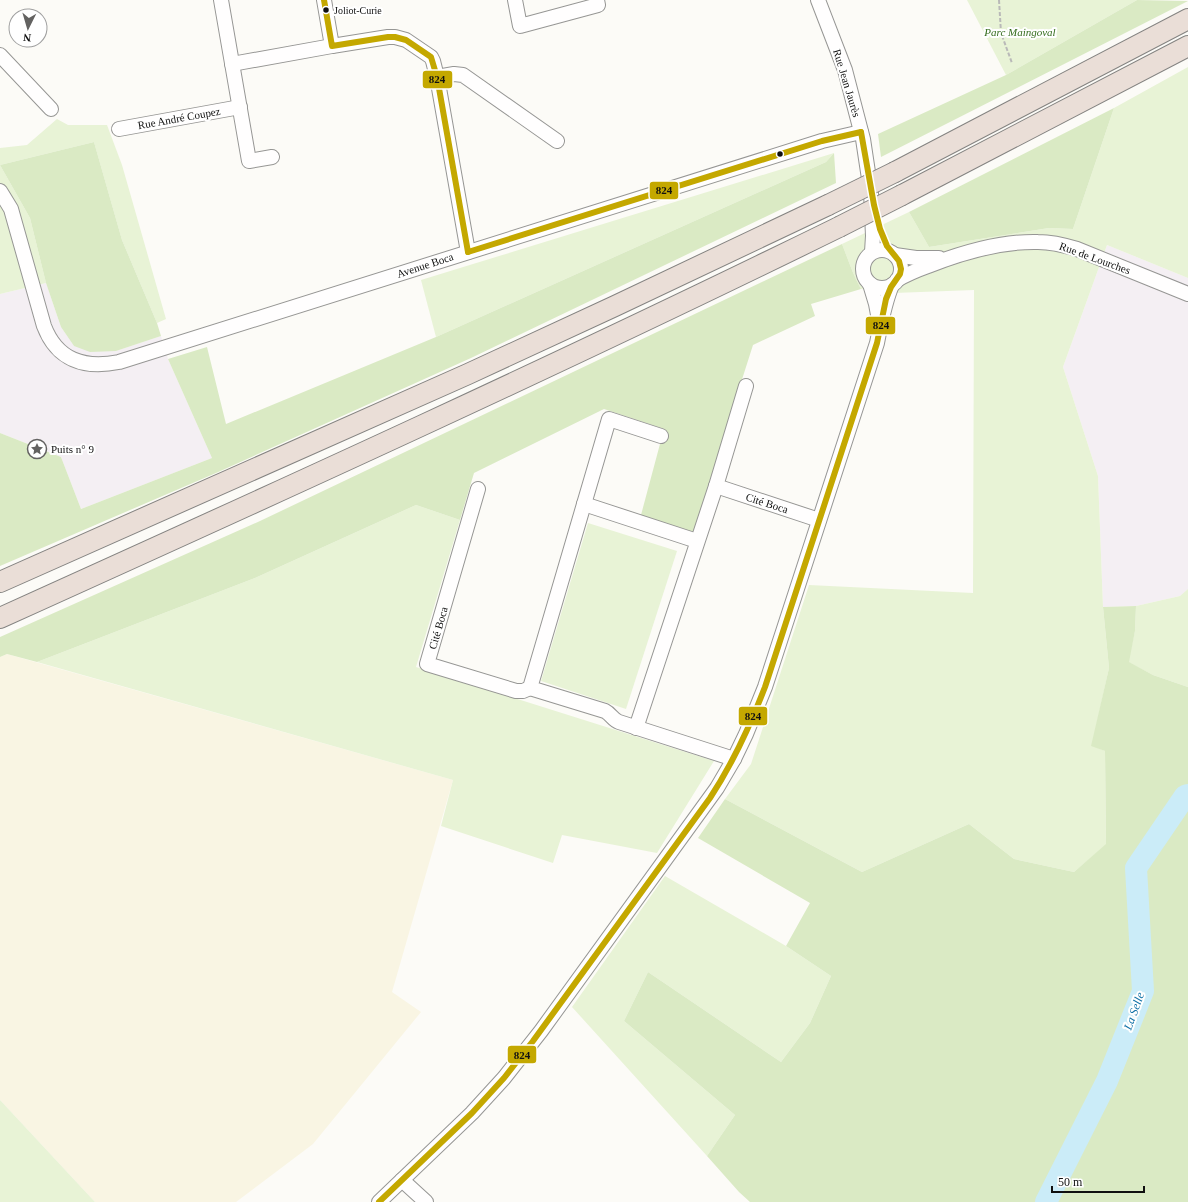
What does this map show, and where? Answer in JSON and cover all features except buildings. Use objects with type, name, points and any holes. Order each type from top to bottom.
[{"type":"highway","points":[[0,582],[475,371],[615,306],[895,172],[1188,19]]},
{"type":"highway","points":[[0,618],[340,464],[645,322],[902,195],[1188,46]]},
{"type":"street","points":[[221,0],[250,161],[272,157]]},
{"type":"street","points":[[324,0],[332,46]]},
{"type":"street","points":[[516,0],[520,26],[598,5],[597,0]]},
{"type":"street","name":"Rue Jean Jaurès","points":[[818,0],[841,58],[861,132],[871,192],[873,236],[872,252]]},
{"type":"street","points":[[232,64],[388,37],[406,40],[431,57],[437,77],[468,252]]},
{"type":"street","points":[[0,55],[51,109]]},
{"type":"street","points":[[437,77],[454,74],[463,75],[557,141]]},
{"type":"street","name":"Rue André Coupez","points":[[119,129],[240,107]]},
{"type":"street","name":"Avenue Boca","points":[[0,191],[11,209],[44,326],[52,343],[65,356],[87,363],[105,365],[127,360],[822,141],[861,132]]},
{"type":"street","name":"Rue Jean Jaurès","points":[[871,192],[879,226],[886,243],[893,253]]},
{"type":"street","name":"Rue de Lourches","points":[[895,283],[912,272],[951,257],[1016,243],[1038,242],[1057,244],[1077,249],[1188,294]]},
{"type":"street","points":[[379,1202],[472,1113],[504,1078],[533,1041],[704,807],[734,760],[761,699],[877,343],[879,327],[887,298],[900,275],[901,269],[899,260],[893,253],[880,250],[872,252],[866,258],[862,266],[864,278],[875,287],[881,288],[887,288],[895,283]]},
{"type":"street","name":"Rue de Lourches","points":[[893,253],[924,258],[951,257]]},
{"type":"street","points":[[870,284],[876,304],[879,327]]},
{"type":"street","points":[[636,728],[698,542],[746,386]]},
{"type":"street","points":[[530,688],[610,419],[661,436]]},
{"type":"street","name":"Cité Boca","points":[[716,486],[819,520]]},
{"type":"street","name":"Cité Boca","points":[[478,489],[427,664],[516,691],[523,691],[530,688],[605,711],[608,712],[616,721],[734,760]]},
{"type":"street","points":[[584,504],[698,542]]},
{"type":"street","points":[[402,1180],[426,1202]]},
{"type":"path","points":[[999,0],[1001,33],[1012,63]]},
{"type":"shaded area","points":[[1107,245],[1188,278],[1188,589],[1180,596],[1136,606],[1103,607],[1098,476],[1063,367]]},
{"type":"shaded area","points":[[46,283],[61,327],[74,346],[116,351],[161,336],[168,359],[212,458],[81,509],[61,457],[0,433],[0,294]]},
{"type":"shaded area","points":[[7,654],[453,780],[392,992],[421,1012],[313,1144],[236,1202],[95,1202],[0,1100],[0,657]]},
{"type":"green space","name":"Parc Maingoval","points":[[967,0],[1137,0],[1006,75]]},
{"type":"green space","points":[[1137,0],[1188,1],[881,157],[878,134],[1006,75]]},
{"type":"green space","points":[[1188,67],[1188,278],[1107,245],[1063,367],[1098,476],[1103,607],[1109,668],[1092,745],[1105,751],[1106,845],[1074,872],[1014,859],[969,824],[862,872],[725,799],[751,764],[809,585],[973,593],[974,290],[894,293],[861,289],[842,244],[909,212],[929,247],[1049,228],[1073,229],[1114,108]]},
{"type":"green space","points":[[1114,108],[1073,229],[1049,228],[929,247],[909,212]]},
{"type":"green space","points":[[57,119],[68,125],[107,125],[122,165],[166,319],[157,323],[122,240],[94,142],[0,165],[0,148],[27,145]]},
{"type":"green space","points":[[94,142],[122,240],[161,336],[116,351],[90,352],[74,346],[61,327],[46,283],[30,218],[0,165]]},
{"type":"green space","points":[[834,153],[826,162],[436,337],[421,280]]},
{"type":"green space","points":[[834,153],[836,183],[471,358],[216,473],[0,566],[0,433],[61,457],[81,509],[212,458],[168,359],[207,347],[226,424],[436,337],[826,162]]},
{"type":"green space","points":[[0,165],[30,218],[46,283],[0,294]]},
{"type":"green space","points":[[842,244],[861,289],[811,304],[815,316],[753,345],[693,533],[641,515],[664,429],[604,409],[474,473],[460,520],[416,505],[255,578],[37,662],[7,654],[0,657],[0,637],[260,521]]},
{"type":"green space","points":[[416,505],[460,520],[416,667],[714,761],[657,853],[562,835],[553,863],[441,826],[453,780],[37,662],[255,578]]},
{"type":"green space","points":[[588,523],[677,551],[626,709],[541,681]]},
{"type":"green space","points":[[1188,589],[1188,687],[1153,675],[1128,662],[1135,631],[1136,606],[1180,596]]},
{"type":"green space","points":[[1136,606],[1135,631],[1129,662],[1153,675],[1188,687],[1188,1202],[750,1202],[739,1192],[707,1156],[735,1115],[624,1021],[648,972],[781,1062],[810,1023],[831,976],[786,946],[810,903],[698,838],[725,799],[862,872],[969,824],[1014,859],[1074,872],[1106,844],[1105,751],[1091,746],[1109,668],[1103,607]]},
{"type":"green space","points":[[665,876],[786,946],[831,976],[810,1023],[781,1062],[648,972],[624,1021],[735,1115],[707,1156],[572,1007]]},
{"type":"green space","points":[[0,1100],[95,1202],[0,1202]]},
{"type":"waterway","name":"La Selle","points":[[1046,1202],[1107,1081],[1143,991],[1136,868],[1185,796],[1188,795]]},
{"type":"transit line","name":"824","points":[[324,0],[332,46],[395,37],[406,40],[431,57],[437,77],[468,252]]},
{"type":"transit line","name":"824","points":[[468,252],[822,141],[861,132]]},
{"type":"transit line","name":"824","points":[[379,1202],[472,1113],[504,1078],[533,1041],[710,798],[734,758],[747,730],[765,687],[877,343],[886,299],[891,287],[900,274],[901,269],[899,261],[887,246],[880,229],[874,205],[861,132]]},
{"type":"place","name":"Joliot-Curie","points":[[326,10]]},
{"type":"place","name":"Puits n° 9","points":[[37,449]]}]
